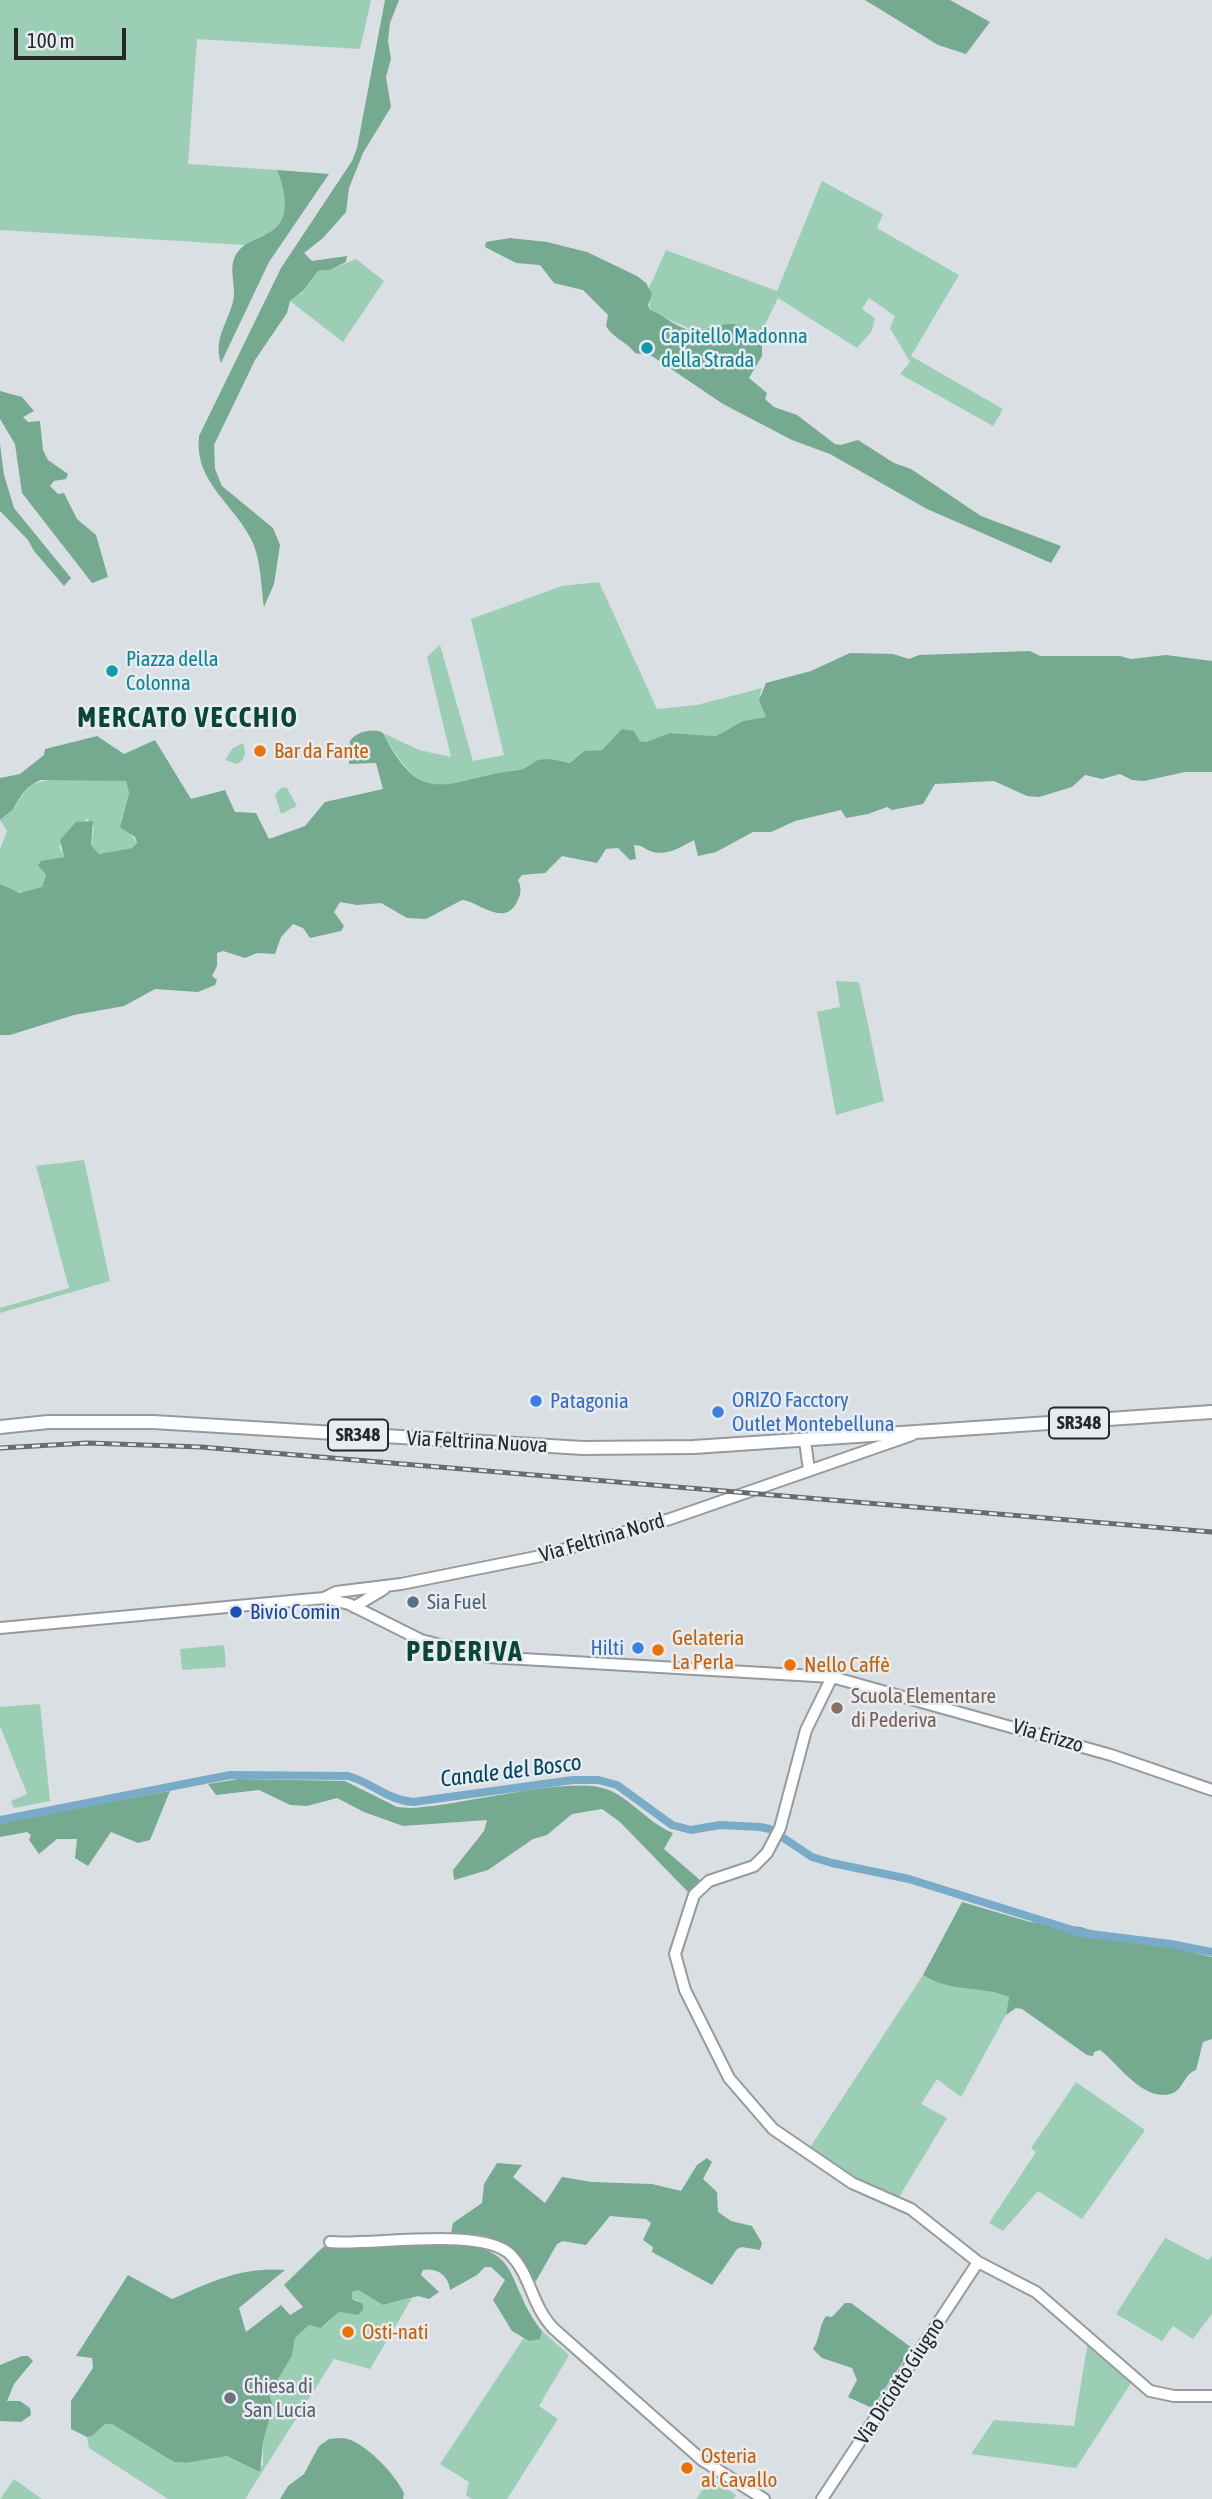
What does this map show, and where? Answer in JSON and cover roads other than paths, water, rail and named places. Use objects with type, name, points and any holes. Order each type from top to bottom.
[{"type":"main road","name":"Via Feltrina Nord","points":[[0,1628],[324,1598],[336,1592],[389,1586],[541,1556],[670,1519],[912,1435],[1212,1412]]},
{"type":"main road","name":"Via Feltrina Nuova","points":[[0,1427],[48,1422],[153,1422],[583,1448],[705,1447],[912,1435]]},
{"type":"main road","points":[[805,1441],[809,1470]]},
{"type":"main road","name":"Via Feltrina Nord","points":[[351,1605],[389,1586]]},
{"type":"main road","points":[[351,1605],[356,1590]]},
{"type":"main road","points":[[376,1593],[375,1613],[390,1625]]},
{"type":"main road","name":"Via Erizzo","points":[[324,1598],[351,1605],[421,1640],[488,1657],[832,1677],[1111,1755],[1212,1790]]},
{"type":"main road","points":[[832,1677],[806,1730],[776,1836],[761,1861],[709,1881],[694,1895],[677,1946],[676,1961],[702,2026],[729,2078],[773,2129],[852,2183],[911,2209],[978,2262],[1036,2292],[1150,2391],[1174,2396],[1212,2396]]},
{"type":"main road","points":[[330,2242],[476,2241],[497,2245],[520,2266],[537,2308],[554,2329],[681,2443],[711,2466],[764,2499]]},
{"type":"main road","name":"Via Diciotto Giugno","points":[[822,2499],[978,2262]]},
{"type":"waterway","name":"Canale del Bosco","points":[[0,1820],[230,1775],[348,1776],[395,1798],[413,1802],[573,1780],[598,1780],[617,1785],[672,1825],[691,1830],[720,1825],[770,1829],[812,1857],[909,1879],[1082,1933],[1212,1952]]},
{"type":"railway","points":[[0,1448],[87,1443],[201,1447],[1212,1532]]},
{"type":"place","name":"Capitello Madonna della Strada","points":[[647,348]]},
{"type":"place","name":"Piazza della Colonna","points":[[112,671]]},
{"type":"place","name":"Bar da Fante","points":[[260,751]]},
{"type":"place","name":"Patagonia","points":[[536,1401]]},
{"type":"place","name":"ORIZO Facctory Outlet Montebelluna","points":[[718,1412]]},
{"type":"place","name":"Sia Fuel","points":[[413,1602]]},
{"type":"place","name":"Bivio Comin","points":[[236,1612]]},
{"type":"place","name":"Hilti","points":[[638,1648]]},
{"type":"place","name":"Gelateria La Perla","points":[[658,1650]]},
{"type":"place","name":"Nello Caffè","points":[[790,1665]]},
{"type":"place","name":"Scuola Elementare di Pederiva","points":[[837,1708]]},
{"type":"place","name":"Osti-nati","points":[[348,2332]]},
{"type":"place","name":"Chiesa di San Lucia","points":[[230,2398]]},
{"type":"place","name":"Osteria al Cavallo","points":[[687,2468]]},
{"type":"district","name":"MERCATO VECCHIO","points":[[188,718]]},
{"type":"district","name":"PEDERIVA","points":[[465,1652]]}]
